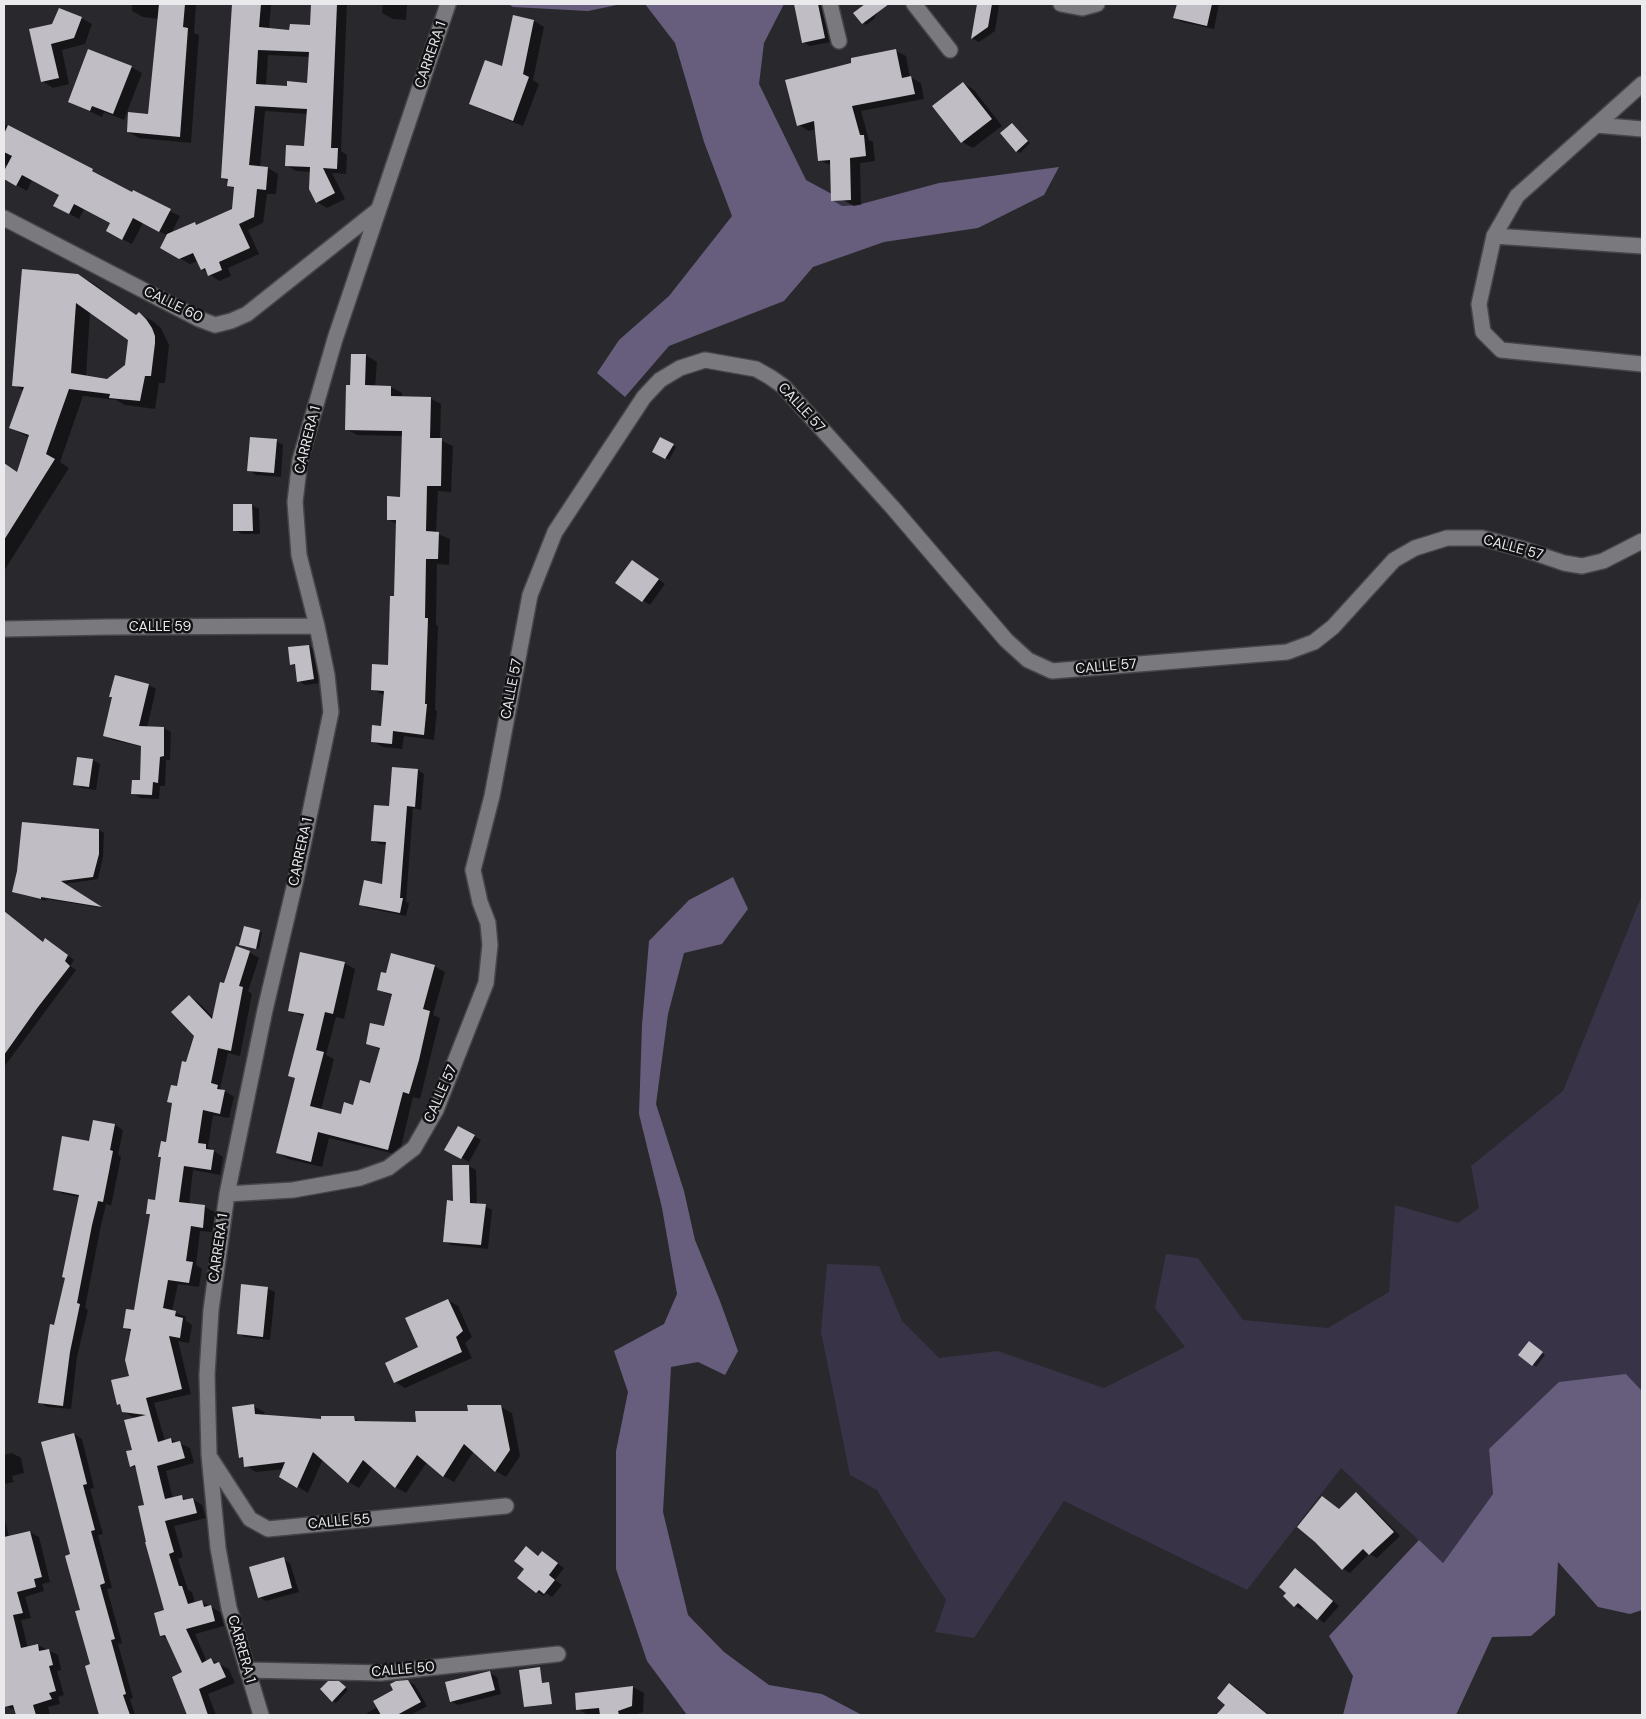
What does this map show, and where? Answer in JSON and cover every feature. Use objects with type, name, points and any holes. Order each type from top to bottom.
[{"type":"street","name":"CARRERA 1","points":[[261,1715],[229,1608],[218,1548],[209,1455],[207,1375],[211,1310],[227,1194],[265,1010],[296,879],[332,712],[317,626],[299,555],[295,502],[300,460],[336,339],[448,4]]},
{"type":"street","points":[[830,4],[839,41]]},
{"type":"street","points":[[914,4],[950,50]]},
{"type":"street","points":[[1061,4],[1082,8],[1097,4]]},
{"type":"street","points":[[1642,84],[1517,196],[1494,236],[1479,304],[1483,332],[1501,350],[1642,364]]},
{"type":"street","points":[[1596,126],[1642,129]]},
{"type":"street","name":"CALLE 60","points":[[4,218],[199,319],[215,325],[247,314],[379,209]]},
{"type":"street","points":[[1494,236],[1642,246]]},
{"type":"street","name":"CALLE 57","points":[[227,1194],[293,1190],[360,1178],[388,1168],[414,1148],[436,1110],[486,983],[490,944],[488,922],[480,902],[473,870],[492,796],[530,595],[555,532],[644,397],[660,380],[680,368],[706,360],[756,369],[770,376],[783,386],[893,508],[1006,640],[1028,660],[1052,671],[1287,652],[1314,642],[1333,627],[1394,560],[1415,548],[1447,538],[1482,538],[1564,563],[1582,566],[1603,561],[1642,541]]},
{"type":"street","name":"CALLE 59","points":[[4,629],[317,626]]},
{"type":"street","name":"CALLE 55","points":[[209,1455],[250,1520],[268,1529],[506,1506]]},
{"type":"street","name":"CALLE 50","points":[[247,1670],[381,1674],[558,1654]]},
{"type":"shaded area","points":[[508,4],[622,4],[588,11],[513,7]]},
{"type":"shaded area","points":[[645,4],[784,4],[764,43],[759,84],[806,180],[854,206],[939,183],[1059,167],[1044,195],[978,228],[884,242],[813,267],[784,301],[669,346],[625,397],[597,373],[619,340],[669,296],[732,216],[704,142],[675,43]]},
{"type":"shaded area","points":[[733,877],[748,909],[722,944],[684,953],[668,1014],[656,1104],[684,1191],[695,1240],[738,1351],[725,1375],[698,1362],[671,1367],[663,1512],[688,1615],[724,1652],[769,1685],[822,1694],[862,1715],[687,1715],[647,1661],[616,1569],[616,1451],[628,1392],[614,1351],[664,1324],[677,1294],[662,1208],[639,1114],[642,1025],[649,941],[689,900]]},
{"type":"shaded area","points":[[1642,895],[1642,1391],[1626,1374],[1489,1449],[1493,1494],[1443,1563],[1341,1468],[1247,1590],[1064,1501],[974,1638],[935,1632],[946,1600],[877,1490],[850,1475],[821,1332],[827,1264],[879,1266],[902,1321],[939,1358],[998,1351],[1104,1388],[1185,1347],[1155,1308],[1166,1254],[1198,1258],[1243,1320],[1328,1328],[1389,1292],[1395,1205],[1458,1223],[1479,1208],[1471,1166],[1563,1091]]},
{"type":"shaded area","points":[[1626,1374],[1642,1391],[1642,1610],[1630,1614],[1598,1607],[1558,1562],[1555,1615],[1531,1636],[1492,1637],[1456,1715],[1343,1715],[1353,1676],[1329,1636],[1419,1540],[1443,1563],[1493,1494],[1489,1449],[1559,1382]]},
{"type":"building","points":[[159,4],[185,4],[183,27],[188,28],[180,137],[127,132],[128,112],[148,114]]},
{"type":"building","points":[[232,4],[261,4],[259,27],[289,30],[290,24],[310,25],[311,4],[337,4],[331,148],[338,148],[337,169],[323,168],[335,193],[316,203],[309,189],[310,167],[285,166],[286,145],[304,146],[307,109],[255,106],[249,165],[268,167],[266,190],[257,189],[254,217],[239,224],[250,248],[219,262],[222,270],[208,276],[205,268],[201,270],[193,253],[179,259],[160,248],[167,234],[195,222],[196,225],[232,209],[234,187],[227,186],[228,179],[221,178]],"holes":[[[258,50],[309,52],[307,83],[287,81],[287,86],[256,84]]]},
{"type":"building","points":[[794,4],[818,4],[825,38],[802,43]]},
{"type":"building","points":[[865,4],[889,4],[862,24],[853,13]]},
{"type":"building","points":[[977,4],[992,4],[988,27],[971,39]]},
{"type":"building","points":[[1177,4],[1212,4],[1207,26],[1173,18]]},
{"type":"building","points":[[59,8],[82,17],[74,38],[51,44],[59,78],[41,82],[29,29],[52,24]]},
{"type":"building","points":[[513,15],[534,20],[523,74],[529,77],[513,121],[469,104],[485,60],[502,66]]},
{"type":"building","points":[[88,49],[132,66],[113,114],[92,106],[90,111],[68,102]]},
{"type":"building","points":[[896,49],[902,78],[911,76],[915,94],[852,106],[860,135],[864,135],[866,156],[850,158],[851,200],[831,201],[830,160],[818,161],[814,121],[797,126],[785,80],[851,63],[851,58]]},
{"type":"building","points":[[963,82],[992,119],[961,143],[932,106]]},
{"type":"building","points":[[1012,123],[1028,141],[1016,152],[1000,133]]},
{"type":"building","points":[[8,125],[93,169],[92,171],[132,192],[133,190],[171,209],[159,232],[133,218],[122,240],[106,231],[110,223],[74,204],[69,214],[53,206],[59,195],[22,175],[16,186],[4,179],[4,171],[12,156],[4,152],[4,134]]},
{"type":"building","points":[[22,269],[78,274],[136,315],[139,312],[152,328],[155,343],[151,376],[145,376],[140,401],[109,398],[110,394],[69,389],[46,454],[55,459],[4,540],[4,463],[17,472],[29,435],[9,428],[24,387],[12,386]],"holes":[[[76,303],[128,340],[125,365],[107,379],[71,373]]]},
{"type":"building","points":[[351,354],[366,354],[365,385],[391,386],[391,396],[431,397],[430,438],[442,438],[441,486],[427,486],[426,531],[439,532],[438,559],[426,559],[425,618],[428,618],[425,704],[427,704],[424,735],[393,731],[392,744],[371,742],[372,725],[381,726],[384,691],[371,690],[372,664],[388,665],[390,596],[394,596],[396,520],[387,520],[387,496],[400,497],[402,431],[345,430],[346,385],[350,385]]},
{"type":"building","points":[[250,437],[277,439],[274,473],[247,471]]},
{"type":"building","points":[[660,437],[674,444],[665,459],[652,452]]},
{"type":"building","points":[[233,504],[252,504],[253,531],[233,531]]},
{"type":"building","points":[[632,560],[659,579],[642,602],[615,583]]},
{"type":"building","points":[[309,645],[314,679],[297,682],[295,664],[290,665],[288,647]]},
{"type":"building","points":[[115,675],[149,684],[139,726],[164,727],[164,756],[160,757],[158,783],[153,782],[152,795],[131,794],[132,780],[140,780],[141,746],[103,736],[112,697],[109,697]]},
{"type":"building","points":[[77,757],[93,759],[89,787],[73,785]]},
{"type":"building","points":[[392,767],[418,769],[415,807],[407,806],[400,898],[403,898],[400,913],[359,905],[364,880],[382,884],[386,842],[371,841],[374,805],[389,806]]},
{"type":"building","points":[[22,822],[99,829],[99,854],[93,877],[61,881],[102,907],[41,897],[41,899],[12,892],[17,871]]},
{"type":"building","points":[[4,911],[43,942],[45,938],[68,955],[65,961],[70,966],[4,1055]]},
{"type":"building","points":[[244,926],[260,930],[256,949],[239,945]]},
{"type":"building","points":[[236,946],[250,951],[239,986],[243,987],[231,1051],[218,1048],[211,1083],[218,1085],[217,1089],[225,1090],[220,1114],[203,1110],[198,1143],[206,1144],[206,1149],[214,1150],[211,1170],[184,1166],[179,1202],[205,1205],[203,1228],[191,1226],[186,1261],[193,1262],[189,1283],[168,1280],[163,1308],[176,1311],[175,1316],[183,1318],[180,1338],[169,1336],[182,1389],[146,1398],[158,1442],[171,1438],[172,1443],[180,1441],[185,1458],[157,1466],[165,1499],[182,1495],[183,1500],[193,1498],[197,1513],[165,1521],[174,1552],[169,1554],[179,1586],[182,1586],[188,1604],[202,1600],[204,1607],[211,1605],[215,1621],[186,1629],[202,1663],[211,1658],[214,1664],[219,1662],[226,1677],[199,1689],[208,1715],[187,1715],[172,1677],[182,1672],[165,1635],[160,1636],[154,1613],[164,1610],[145,1542],[138,1506],[144,1505],[135,1465],[130,1467],[126,1451],[132,1450],[124,1420],[146,1415],[122,1412],[120,1404],[117,1405],[111,1380],[129,1376],[125,1360],[131,1329],[123,1328],[126,1309],[134,1310],[150,1214],[146,1214],[148,1199],[155,1200],[161,1157],[158,1157],[161,1141],[166,1142],[172,1103],[167,1102],[171,1085],[177,1086],[182,1061],[186,1062],[194,1036],[171,1012],[189,995],[212,1019],[220,982],[224,983]]},
{"type":"building","points":[[300,952],[345,962],[333,1014],[325,1012],[316,1050],[324,1052],[310,1106],[341,1114],[344,1102],[353,1105],[360,1080],[370,1083],[380,1048],[366,1044],[370,1023],[384,1026],[392,994],[377,990],[381,972],[386,973],[391,953],[435,965],[423,1009],[430,1011],[419,1060],[409,1094],[403,1092],[388,1150],[318,1132],[311,1162],[276,1153],[295,1078],[288,1076],[304,1014],[288,1011]]},
{"type":"building","points":[[93,1120],[115,1124],[110,1150],[113,1151],[103,1202],[98,1201],[92,1225],[77,1303],[80,1304],[70,1352],[63,1406],[38,1403],[50,1324],[54,1325],[65,1278],[62,1277],[79,1195],[53,1190],[62,1136],[89,1141]]},
{"type":"building","points":[[458,1126],[475,1135],[461,1159],[444,1150]]},
{"type":"building","points":[[452,1165],[469,1165],[470,1203],[486,1204],[481,1245],[443,1242],[447,1200],[453,1201]]},
{"type":"building","points":[[241,1284],[268,1287],[263,1337],[237,1334]]},
{"type":"building","points":[[448,1299],[463,1331],[456,1337],[462,1352],[394,1383],[385,1363],[418,1347],[405,1318]]},
{"type":"building","points":[[1529,1341],[1543,1352],[1532,1366],[1518,1355]]},
{"type":"building","points":[[254,1404],[255,1414],[321,1419],[321,1416],[354,1416],[355,1421],[416,1422],[415,1411],[468,1411],[467,1405],[501,1405],[510,1450],[495,1472],[464,1444],[443,1477],[417,1455],[395,1488],[363,1460],[348,1483],[313,1452],[297,1488],[279,1477],[285,1462],[244,1467],[243,1457],[239,1458],[232,1407]]},
{"type":"building","points":[[74,1433],[87,1484],[83,1485],[95,1530],[91,1531],[105,1583],[100,1585],[115,1639],[111,1640],[126,1694],[123,1695],[130,1715],[99,1715],[85,1666],[90,1664],[75,1611],[80,1610],[65,1556],[70,1554],[41,1442]]},
{"type":"building","points":[[1356,1492],[1394,1532],[1369,1555],[1363,1549],[1342,1570],[1315,1542],[1297,1527],[1322,1496],[1339,1509]]},
{"type":"building","points":[[30,1531],[42,1577],[34,1579],[36,1587],[17,1592],[23,1613],[13,1615],[21,1648],[38,1644],[39,1651],[49,1649],[53,1665],[49,1666],[56,1691],[49,1693],[52,1699],[33,1705],[36,1715],[16,1715],[13,1705],[4,1707],[4,1537]]},
{"type":"building","points":[[526,1546],[538,1556],[542,1551],[558,1563],[549,1575],[555,1580],[544,1594],[539,1590],[536,1593],[517,1578],[524,1569],[514,1561]]},
{"type":"building","points":[[284,1557],[292,1588],[258,1598],[249,1567]]},
{"type":"building","points":[[1295,1568],[1333,1601],[1317,1620],[1298,1603],[1294,1607],[1283,1596],[1286,1593],[1279,1587]]},
{"type":"building","points":[[540,1667],[542,1683],[549,1682],[552,1704],[524,1707],[519,1670]]},
{"type":"building","points":[[490,1671],[495,1690],[450,1702],[445,1682]]},
{"type":"building","points":[[408,1680],[421,1702],[397,1715],[381,1715],[373,1701],[393,1690],[390,1684],[396,1681]]},
{"type":"building","points":[[328,1681],[339,1681],[346,1687],[332,1702],[320,1689]]},
{"type":"building","points":[[1229,1683],[1268,1715],[1216,1715],[1225,1705],[1217,1698]]},
{"type":"building","points":[[633,1686],[632,1706],[618,1711],[619,1715],[600,1715],[599,1708],[576,1710],[575,1693]]}]
